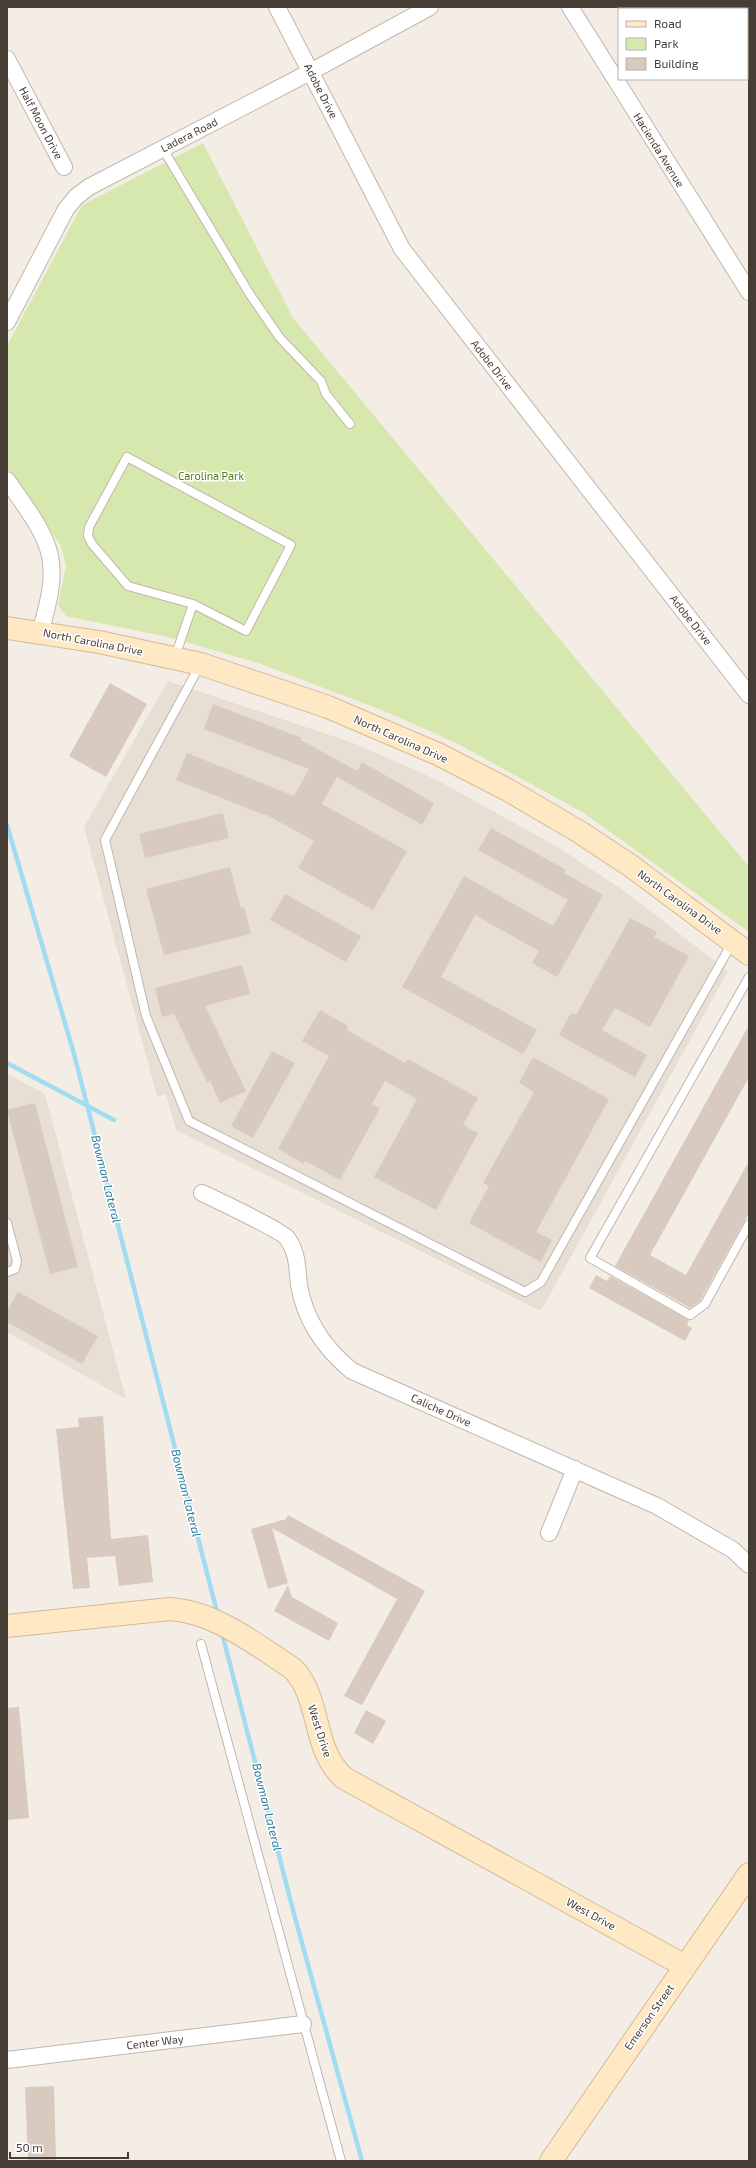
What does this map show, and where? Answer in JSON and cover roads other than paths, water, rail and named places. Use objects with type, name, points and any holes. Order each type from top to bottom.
[{"type":"street","name":"Adobe Drive","points":[[278,7],[402,248],[416,268],[749,695]]},
{"type":"street","name":"Ladera Road","points":[[7,322],[66,209],[76,197],[88,187],[312,71],[430,7]]},
{"type":"street","name":"Hacienda Avenue","points":[[570,7],[749,292]]},
{"type":"street","name":"Half Moon Drive","points":[[7,59],[64,167]]},
{"type":"street","points":[[7,480],[46,540],[52,562],[50,593],[40,632]]},
{"type":"street","name":"North Carolina Drive","points":[[7,628],[40,632],[201,664],[328,707],[457,764],[508,790],[585,836],[631,866],[741,948]]},
{"type":"street","name":"Caliche Drive","points":[[202,1193],[286,1237],[296,1254],[300,1286],[306,1311],[314,1328],[338,1359],[352,1371],[575,1469],[664,1510],[733,1550],[749,1565]]},
{"type":"street","points":[[548,1534],[575,1469]]},
{"type":"street","name":"West Drive","points":[[7,1626],[170,1609],[188,1610],[208,1617],[263,1650],[298,1674],[305,1685],[327,1758],[334,1769],[344,1778],[685,1966]]},
{"type":"street","name":"Emerson Street","points":[[551,2161],[749,1874]]},
{"type":"street","name":"Center Way","points":[[7,2060],[303,2024]]},
{"type":"lane","points":[[163,149],[267,319],[280,338],[321,381],[326,394],[350,424]]},
{"type":"lane","points":[[127,457],[291,545],[246,631],[193,604],[128,586],[92,544],[88,536],[89,527],[127,457]]},
{"type":"lane","points":[[174,658],[193,604]]},
{"type":"lane","points":[[201,664],[105,840],[146,1016],[189,1121],[525,1292],[541,1282],[741,948]]},
{"type":"lane","points":[[749,977],[590,1258],[690,1315],[705,1304],[749,1224]]},
{"type":"lane","points":[[7,1223],[18,1261],[15,1269],[7,1272]]},
{"type":"lane","points":[[201,1644],[341,2161]]},
{"type":"waterway","name":"Bowman Lateral","points":[[7,825],[74,1054],[218,1616]]},
{"type":"waterway","points":[[7,1063],[114,1120]]},
{"type":"waterway","name":"Bowman Lateral","points":[[222,1633],[294,1914],[362,2161]]},
{"type":"park label","name":"Carolina Park","points":[[211,476]]}]
